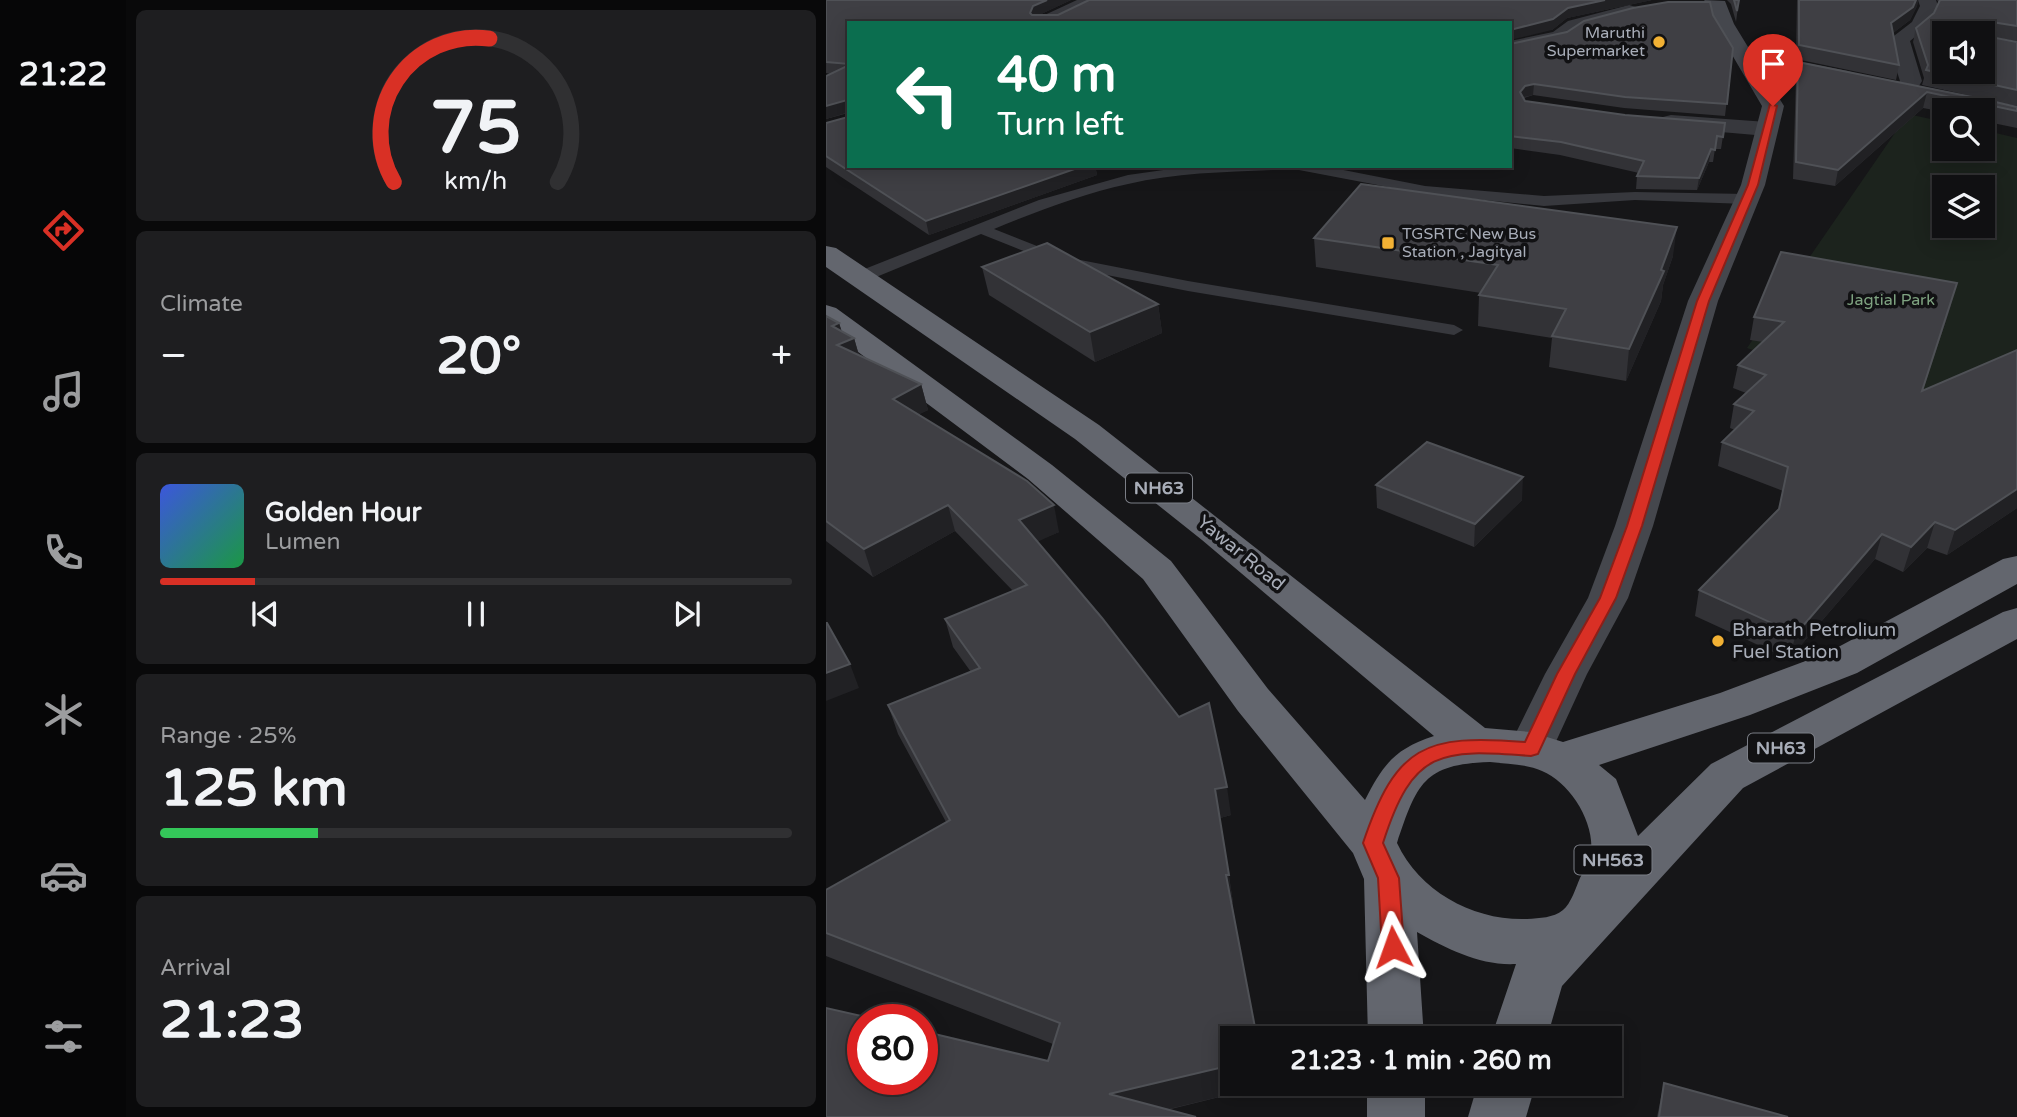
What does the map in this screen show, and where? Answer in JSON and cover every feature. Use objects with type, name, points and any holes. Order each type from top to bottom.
[{"type":"highway","name":"Yawar Road","points":[[826,254],[1087,432],[1215,532],[1474,744]]},
{"type":"highway","name":"NH63","points":[[826,314],[1040,472],[1157,570],[1253,700],[1381,861],[1429,913],[1464,933],[1507,942],[1552,940],[1583,925],[1727,776],[2017,622]]},
{"type":"highway","points":[[1395,1026],[1381,861],[1387,802],[1408,770],[1437,751],[1474,744],[1547,755],[1735,704],[1842,663],[2017,568]]},
{"type":"highway","name":"NH563","points":[[1523,1026],[1538,975],[1583,925],[1615,858],[1613,829],[1599,792],[1547,755]]},
{"type":"highway","points":[[1396,1096],[1396,1117]]},
{"type":"highway","points":[[1497,1117],[1503,1096]]},
{"type":"main road","points":[[1547,755],[1566,674],[1608,598],[1634,526],[1703,301],[1753,185],[1773,106],[1724,24],[1708,3]]},
{"type":"street","points":[[1047,21],[1092,0]]},
{"type":"street","points":[[1889,86],[1910,81],[1898,50],[1899,39],[1926,18],[1929,6],[1927,0]]},
{"type":"street","points":[[1512,47],[1559,36],[1575,25],[1642,9]]},
{"type":"street","points":[[1911,32],[1932,36]]},
{"type":"street","points":[[1744,57],[1931,95]]},
{"type":"street","points":[[1650,120],[1767,129]]},
{"type":"lane","points":[[858,278],[1044,203],[1128,179],[1212,168]]},
{"type":"lane","points":[[1310,168],[1425,190],[1544,201],[1635,196],[1747,199]]},
{"type":"lane","points":[[979,228],[1061,261],[1188,286],[1454,330]]},
{"type":"green space","name":"Jagtial Park","points":[[1908,114],[1932,119],[1932,161],[1995,161],[1995,133],[2017,138],[2017,438],[1747,348]]},
{"type":"building","points":[[826,0],[1047,0],[1033,6],[1030,13],[1058,15],[1089,0],[1605,0],[1568,8],[1553,19],[1512,29],[1512,21],[847,21],[847,64],[826,62]]},
{"type":"building","points":[[1799,0],[1916,0],[1913,7],[1891,23],[1899,65],[1799,45]]},
{"type":"building","points":[[1940,0],[2017,0],[2017,26],[1995,21],[1932,21],[1932,71],[1926,70],[1928,65],[1916,28],[1934,13]]},
{"type":"building","points":[[1668,2],[1710,2],[1713,15],[1733,48],[1727,104],[1625,97],[1534,84],[1525,86],[1520,92],[1525,101],[1625,115],[1725,123],[1723,137],[1717,136],[1715,150],[1711,149],[1699,178],[1637,176],[1644,161],[1561,142],[1512,136],[1512,44],[1567,32],[1584,21]]},
{"type":"building","points":[[1995,38],[2017,42],[2017,90],[1990,84],[1995,84]]},
{"type":"building","points":[[1798,62],[1986,98],[1955,98],[1927,92],[1838,170],[1796,162]]},
{"type":"building","points":[[847,66],[847,100],[826,106],[826,76]]},
{"type":"building","points":[[1995,102],[2017,107],[2017,111],[1995,106]]},
{"type":"building","points":[[847,117],[847,168],[1077,168],[926,221],[826,156],[826,123]]},
{"type":"building","points":[[1361,184],[1677,227],[1661,270],[1664,271],[1629,349],[1552,336],[1566,309],[1479,295],[1498,265],[1314,238]]},
{"type":"building","points":[[1047,243],[1158,304],[1090,332],[982,267]]},
{"type":"building","points":[[1781,252],[1957,283],[1922,391],[2017,350],[2017,489],[1955,530],[1935,522],[1911,547],[1882,534],[1796,634],[1699,590],[1779,509],[1788,467],[1722,442],[1754,411],[1734,404],[1766,375],[1738,365],[1784,322],[1754,317]]},
{"type":"building","points":[[826,316],[839,323],[832,326],[854,338],[837,345],[921,384],[893,399],[1027,481],[1054,505],[1019,520],[1102,618],[1179,717],[1209,703],[1227,787],[1215,789],[1229,875],[1226,875],[1255,1026],[1220,1026],[1220,1068],[1109,1094],[1196,1117],[826,1117],[826,1008],[847,1013],[847,1095],[938,1095],[938,1035],[1048,1061],[1060,1023],[826,933],[826,890],[950,820],[888,705],[980,668],[945,619],[1027,585],[948,505],[864,549],[826,521]]},
{"type":"building","points":[[1427,442],[1523,477],[1475,524],[1376,485]]},
{"type":"building","points":[[826,623],[850,664],[826,673]]},
{"type":"building","points":[[1664,1083],[1788,1117],[1659,1117]]},
{"type":"place","name":"Maruthi Supermarket","points":[[1659,42]]},
{"type":"place","name":"TGSRTC New Bus Station , Jagityal","points":[[1388,243]]},
{"type":"place","name":"Bharath Petrolium Fuel Station","points":[[1718,641]]},
{"type":"route","points":[[1393,947],[1389,878],[1373,843],[1387,802],[1396,784],[1408,770],[1424,757],[1437,751],[1474,744],[1531,749],[1566,674],[1608,598],[1634,526],[1703,301],[1753,185],[1773,106]]}]
